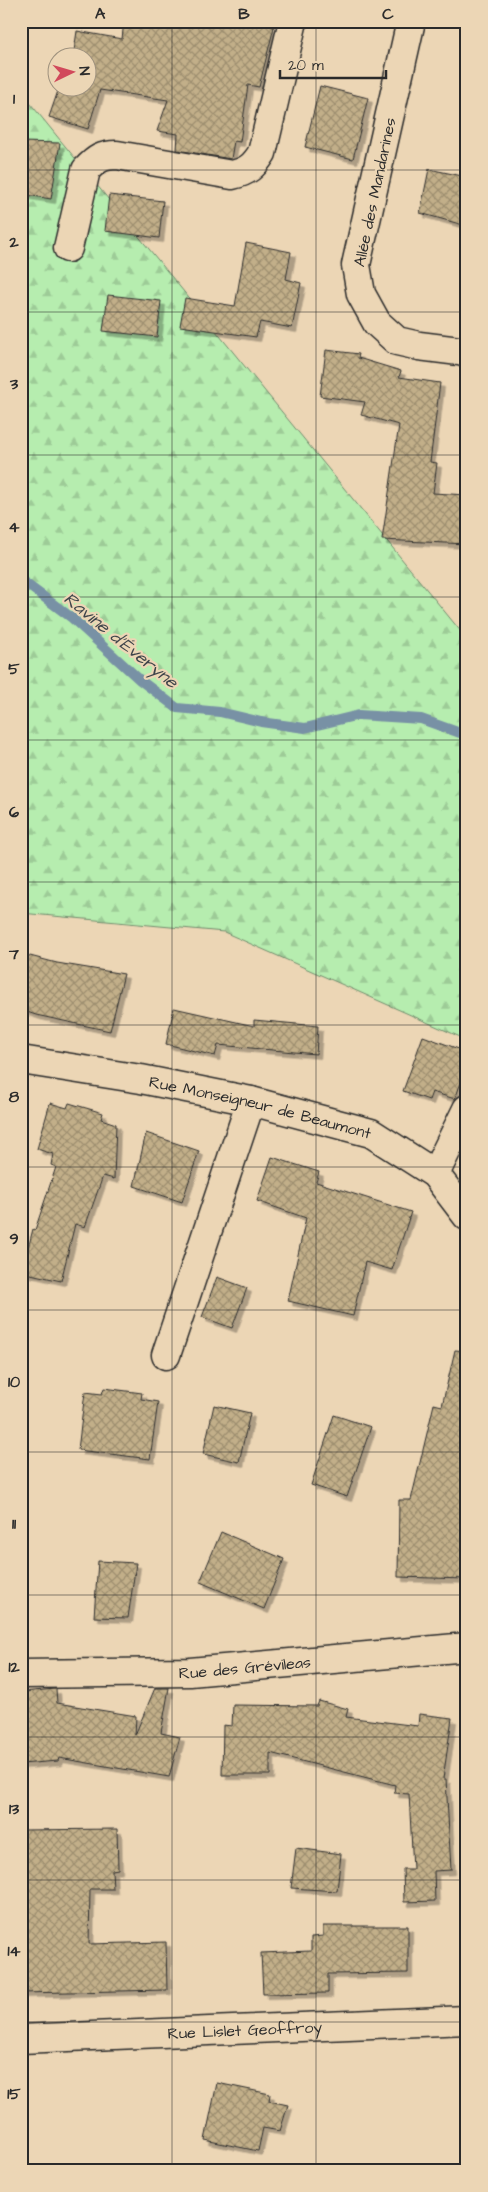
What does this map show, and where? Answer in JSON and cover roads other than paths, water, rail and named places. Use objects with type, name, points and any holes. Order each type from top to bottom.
[{"type":"street","points":[[68,248],[86,170],[95,160],[105,155],[117,155],[232,175],[252,168],[262,153],[293,21]]},
{"type":"street","name":"Allée des Mandarines","points":[[411,21],[356,265],[361,294],[377,323],[397,341],[419,346],[467,352]]},
{"type":"street","name":"Rue Monseigneur de Beaumont","points":[[21,1060],[142,1079],[251,1101],[371,1133],[434,1174],[467,1216]]},
{"type":"street","points":[[166,1355],[251,1101]]},
{"type":"street","points":[[434,1174],[467,1110]]},
{"type":"street","name":"Rue des Grévileas","points":[[21,1674],[190,1672],[467,1647]]},
{"type":"street","name":"Rue Lislet Geoffroy","points":[[21,2039],[467,2020]]},
{"type":"waterway","name":"Ravine d'Éveryne","points":[[21,580],[72,618],[140,680],[177,708],[220,712],[261,722],[305,728],[359,715],[421,719],[463,734],[467,740]]}]
